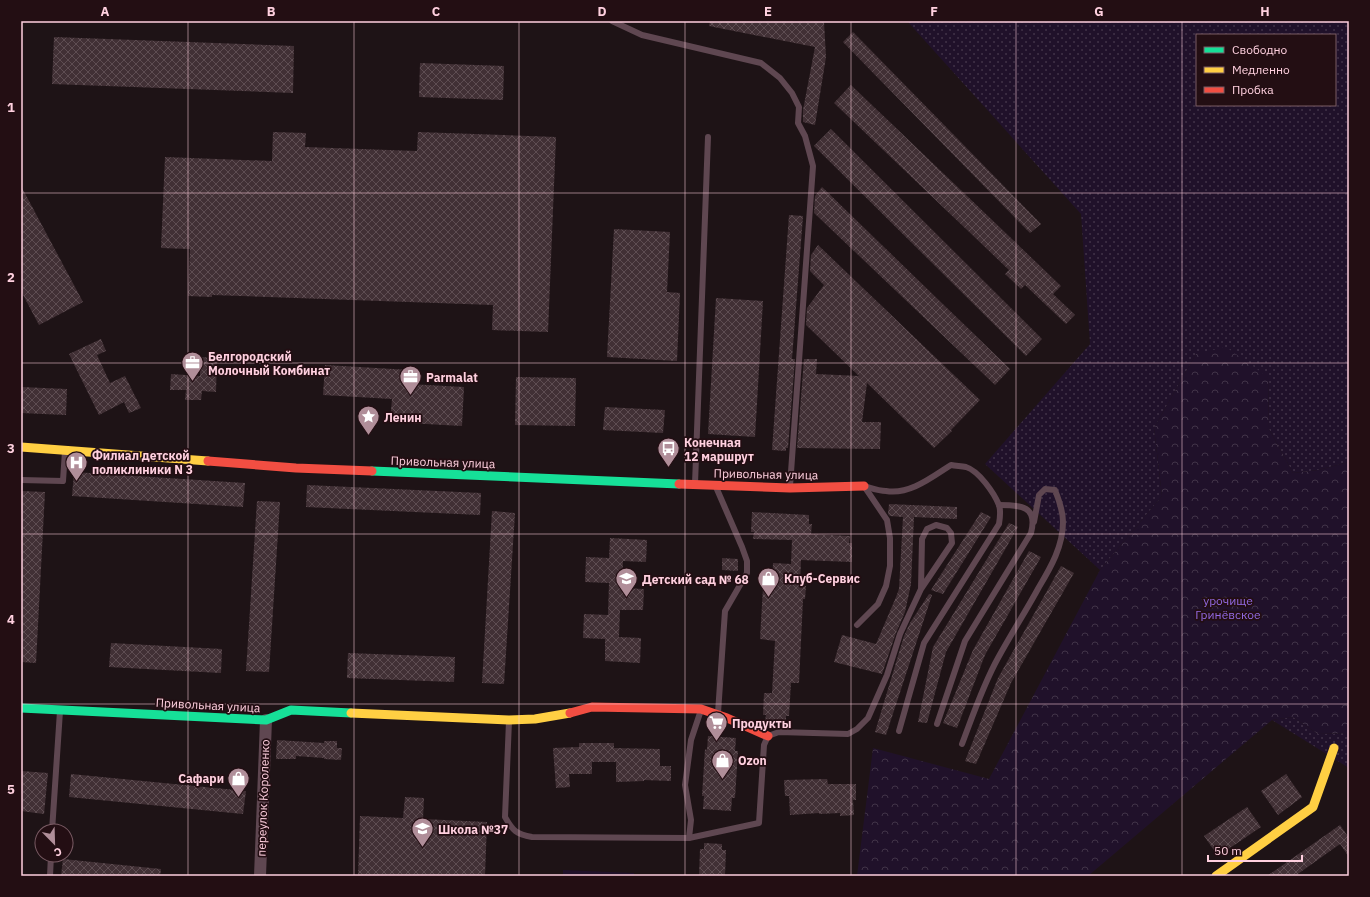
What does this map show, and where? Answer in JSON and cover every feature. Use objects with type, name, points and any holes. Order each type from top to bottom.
[{"type":"street","name":"Привольная улица","points":[[21,448],[296,468],[790,488],[864,486]]},
{"type":"street","name":"Привольная улица","points":[[21,708],[266,720],[291,710],[509,720],[535,719],[561,715],[592,707],[701,709],[718,713],[749,729],[768,736]]},
{"type":"street","name":"переулок Короленко","points":[[260,876],[266,720]]},
{"type":"street","points":[[1216,876],[1313,807],[1334,748]]},
{"type":"lane","points":[[612,21],[642,35],[761,63],[780,78],[792,93],[799,107],[798,123],[805,136],[813,166],[790,488]]},
{"type":"lane","points":[[695,484],[708,137]]},
{"type":"lane","points":[[21,480],[63,481],[65,451]]},
{"type":"lane","points":[[864,486],[887,492],[909,489],[927,481],[951,465],[967,468],[979,476],[991,491],[999,505],[999,524],[924,643],[899,731]]},
{"type":"lane","points":[[716,485],[747,561],[747,573],[725,611],[718,713]]},
{"type":"lane","points":[[857,625],[878,604],[886,586],[890,566],[890,538],[887,520],[864,486]]},
{"type":"lane","points":[[936,724],[965,641],[1031,533],[1039,495],[1045,489],[1055,490],[1060,505],[1063,523],[1059,548],[1034,597],[998,658],[979,699],[962,744]]},
{"type":"lane","points":[[999,505],[1018,505],[1028,510],[1034,522]]},
{"type":"lane","points":[[509,720],[505,817],[512,829],[519,835],[532,838],[689,838],[758,823],[764,745],[768,736],[779,732],[848,734],[868,718],[887,675],[900,634],[921,590],[952,543],[951,533],[947,528],[936,525],[927,529],[922,539],[921,590]]},
{"type":"lane","points":[[689,838],[691,820],[685,785],[691,740],[701,709]]},
{"type":"lane","points":[[53,823],[60,710]]},
{"type":"lane","points":[[50,876],[51,863]]},
{"type":"green space","points":[[907,21],[1349,21],[1349,462],[1318,470],[1293,473],[1269,429],[1268,377],[1196,354],[1154,428],[1162,496],[1100,570],[985,464],[1090,344],[1081,214]]},
{"type":"green space","name":"урочище Гринёвское","points":[[1226,347],[1268,377],[1269,429],[1293,473],[1318,470],[1349,462],[1349,733],[1318,734],[1293,717],[1272,720],[1088,876],[857,876],[873,748],[989,779],[1100,570],[1162,496],[1154,428],[1196,354]]},
{"type":"green space","points":[[1293,717],[1318,734],[1349,733],[1349,768],[1272,720]]},
{"type":"green space","points":[[563,870],[634,873],[634,876],[563,876]]},
{"type":"building","points":[[710,21],[824,22],[826,57],[815,125],[803,122],[803,110],[815,47],[709,26]]},
{"type":"building","points":[[853,32],[1041,224],[1030,233],[843,42]]},
{"type":"building","points":[[54,37],[294,46],[293,93],[52,84]]},
{"type":"building","points":[[420,63],[504,66],[503,100],[419,97]]},
{"type":"building","points":[[851,85],[1061,286],[1053,294],[1075,315],[1066,324],[1025,285],[1021,289],[1005,274],[1009,270],[834,103]]},
{"type":"building","points":[[831,129],[1042,339],[1026,356],[814,146]]},
{"type":"building","points":[[273,132],[306,133],[305,147],[417,151],[418,132],[556,137],[548,332],[492,330],[493,305],[212,295],[212,297],[188,296],[190,249],[161,248],[165,157],[272,161]]},
{"type":"building","points":[[21,186],[83,302],[39,325],[21,291]]},
{"type":"building","points":[[822,187],[1010,369],[995,385],[814,213],[815,196]]},
{"type":"building","points":[[789,215],[803,216],[792,359],[795,359],[788,448],[786,448],[786,451],[772,450]]},
{"type":"building","points":[[614,229],[670,232],[667,292],[680,293],[677,361],[607,357]]},
{"type":"building","points":[[818,245],[980,400],[951,430],[952,431],[934,448],[867,383],[862,422],[881,422],[880,449],[797,448],[804,359],[817,359],[816,374],[859,376],[806,325],[807,308],[824,285],[810,271],[811,255]]},
{"type":"building","points":[[716,298],[763,301],[755,437],[708,434]]},
{"type":"building","points":[[101,339],[106,351],[97,355],[110,383],[125,376],[141,408],[129,413],[124,402],[99,415],[69,354]]},
{"type":"building","name":"Белгородский Молочный Комбинат","points":[[200,357],[217,358],[216,392],[202,391],[201,400],[185,400],[186,390],[170,390],[171,374],[200,376]]},
{"type":"building","name":"Parmalat","points":[[325,365],[410,370],[409,384],[464,387],[462,426],[390,422],[392,399],[323,395]]},
{"type":"building","points":[[516,377],[576,378],[575,426],[515,425]]},
{"type":"building","points":[[21,387],[67,389],[66,415],[21,413]]},
{"type":"building","points":[[605,407],[665,410],[663,433],[603,430]]},
{"type":"building","points":[[74,472],[245,483],[243,507],[72,496]]},
{"type":"building","points":[[307,485],[481,493],[480,515],[306,507]]},
{"type":"building","points":[[21,491],[45,492],[36,663],[21,662]]},
{"type":"building","points":[[257,501],[280,502],[269,672],[246,671]]},
{"type":"building","points":[[889,504],[957,507],[957,519],[914,517],[911,584],[905,612],[882,674],[834,662],[842,635],[876,644],[899,589],[903,517],[890,516],[888,514]]},
{"type":"building","points":[[492,511],[515,513],[504,684],[482,683]]},
{"type":"building","points":[[752,512],[809,515],[809,524],[812,524],[811,534],[850,536],[849,543],[852,543],[852,562],[801,560],[800,586],[806,586],[805,599],[803,599],[799,683],[791,683],[789,716],[786,716],[786,722],[765,721],[766,715],[763,715],[764,693],[772,693],[775,641],[760,639],[763,587],[772,588],[773,563],[791,564],[792,540],[753,539],[754,532],[751,532]]},
{"type":"building","points":[[981,512],[991,517],[943,594],[931,590]]},
{"type":"building","points":[[1009,523],[1018,527],[946,652],[927,723],[918,722],[933,647]]},
{"type":"building","name":"Детский сад № 68","points":[[610,538],[647,540],[646,562],[623,561],[622,588],[644,589],[643,610],[620,610],[619,637],[641,638],[640,663],[605,661],[605,639],[583,638],[584,614],[608,615],[609,583],[585,582],[586,557],[609,558]]},
{"type":"building","points":[[1029,551],[1041,557],[985,655],[957,728],[943,723],[973,650]]},
{"type":"building","points":[[722,558],[738,559],[738,571],[722,570]]},
{"type":"building","points":[[1061,566],[1074,573],[1011,683],[976,764],[965,761],[998,678]]},
{"type":"building","points":[[929,594],[932,595],[886,735],[875,732],[904,636],[910,623]]},
{"type":"building","points":[[111,643],[222,649],[221,673],[109,667]]},
{"type":"building","points":[[348,653],[455,657],[454,682],[347,678]]},
{"type":"building","points":[[708,736],[736,738],[735,751],[738,751],[735,798],[732,798],[731,811],[703,809],[704,796],[702,796],[705,749],[707,750]]},
{"type":"building","points":[[277,740],[324,743],[324,741],[337,741],[337,748],[342,748],[341,760],[296,756],[296,759],[276,759]]},
{"type":"building","points":[[579,743],[614,743],[614,748],[660,749],[660,766],[671,766],[671,781],[644,780],[616,782],[616,762],[592,762],[592,774],[569,774],[570,787],[556,788],[553,748],[579,747]]},
{"type":"building","points":[[21,771],[48,773],[44,814],[21,811]]},
{"type":"building","points":[[71,774],[246,791],[243,814],[69,797]]},
{"type":"building","points":[[1286,774],[1302,797],[1278,815],[1261,791]]},
{"type":"building","points":[[827,779],[828,784],[856,784],[856,800],[853,800],[854,815],[840,816],[840,813],[819,813],[790,815],[789,796],[785,796],[784,780]]},
{"type":"building","name":"Школа №37","points":[[405,797],[424,798],[423,819],[487,822],[485,876],[358,876],[360,816],[403,818]]},
{"type":"building","points":[[1247,807],[1261,827],[1218,856],[1204,836]]},
{"type":"building","points":[[1340,825],[1349,838],[1349,857],[1340,844],[1295,876],[1267,876]]},
{"type":"building","points":[[704,843],[722,844],[722,850],[726,850],[725,876],[699,876],[700,849],[704,849]]},
{"type":"building","points":[[74,860],[161,869],[160,876],[61,876],[63,863],[74,863]]},
{"type":"traffic: fast","points":[[372,471],[679,484]]},
{"type":"traffic: fast","points":[[21,708],[266,720],[291,710],[351,713]]},
{"type":"traffic: slow","points":[[21,447],[208,461]]},
{"type":"traffic: slow","points":[[351,713],[509,720],[535,719],[570,713]]},
{"type":"traffic: slow","points":[[1216,876],[1313,807],[1334,748]]},
{"type":"traffic: jam","points":[[208,461],[296,468],[372,471]]},
{"type":"traffic: jam","points":[[679,484],[790,488],[864,486]]},
{"type":"traffic: jam","points":[[570,713],[592,707],[701,709],[727,718],[768,736]]},
{"type":"place","name":"Белгородский Молочный Комбинат","points":[[193,382]]},
{"type":"place","name":"Parmalat","points":[[411,396]]},
{"type":"place","name":"Ленин","points":[[369,436]]},
{"type":"place","name":"Конечная 12 маршрут","points":[[669,468]]},
{"type":"place","name":"Филиал детской поликлиники N 3","points":[[76,482]]},
{"type":"place","name":"Детский сад № 68","points":[[626,598]]},
{"type":"place","name":"Клуб-Сервис","points":[[769,598]]},
{"type":"place","name":"Продукты","points":[[717,742]]},
{"type":"place","name":"Ozon","points":[[723,780]]},
{"type":"place","name":"Сафари","points":[[239,798]]},
{"type":"place","name":"Школа №37","points":[[423,848]]}]
